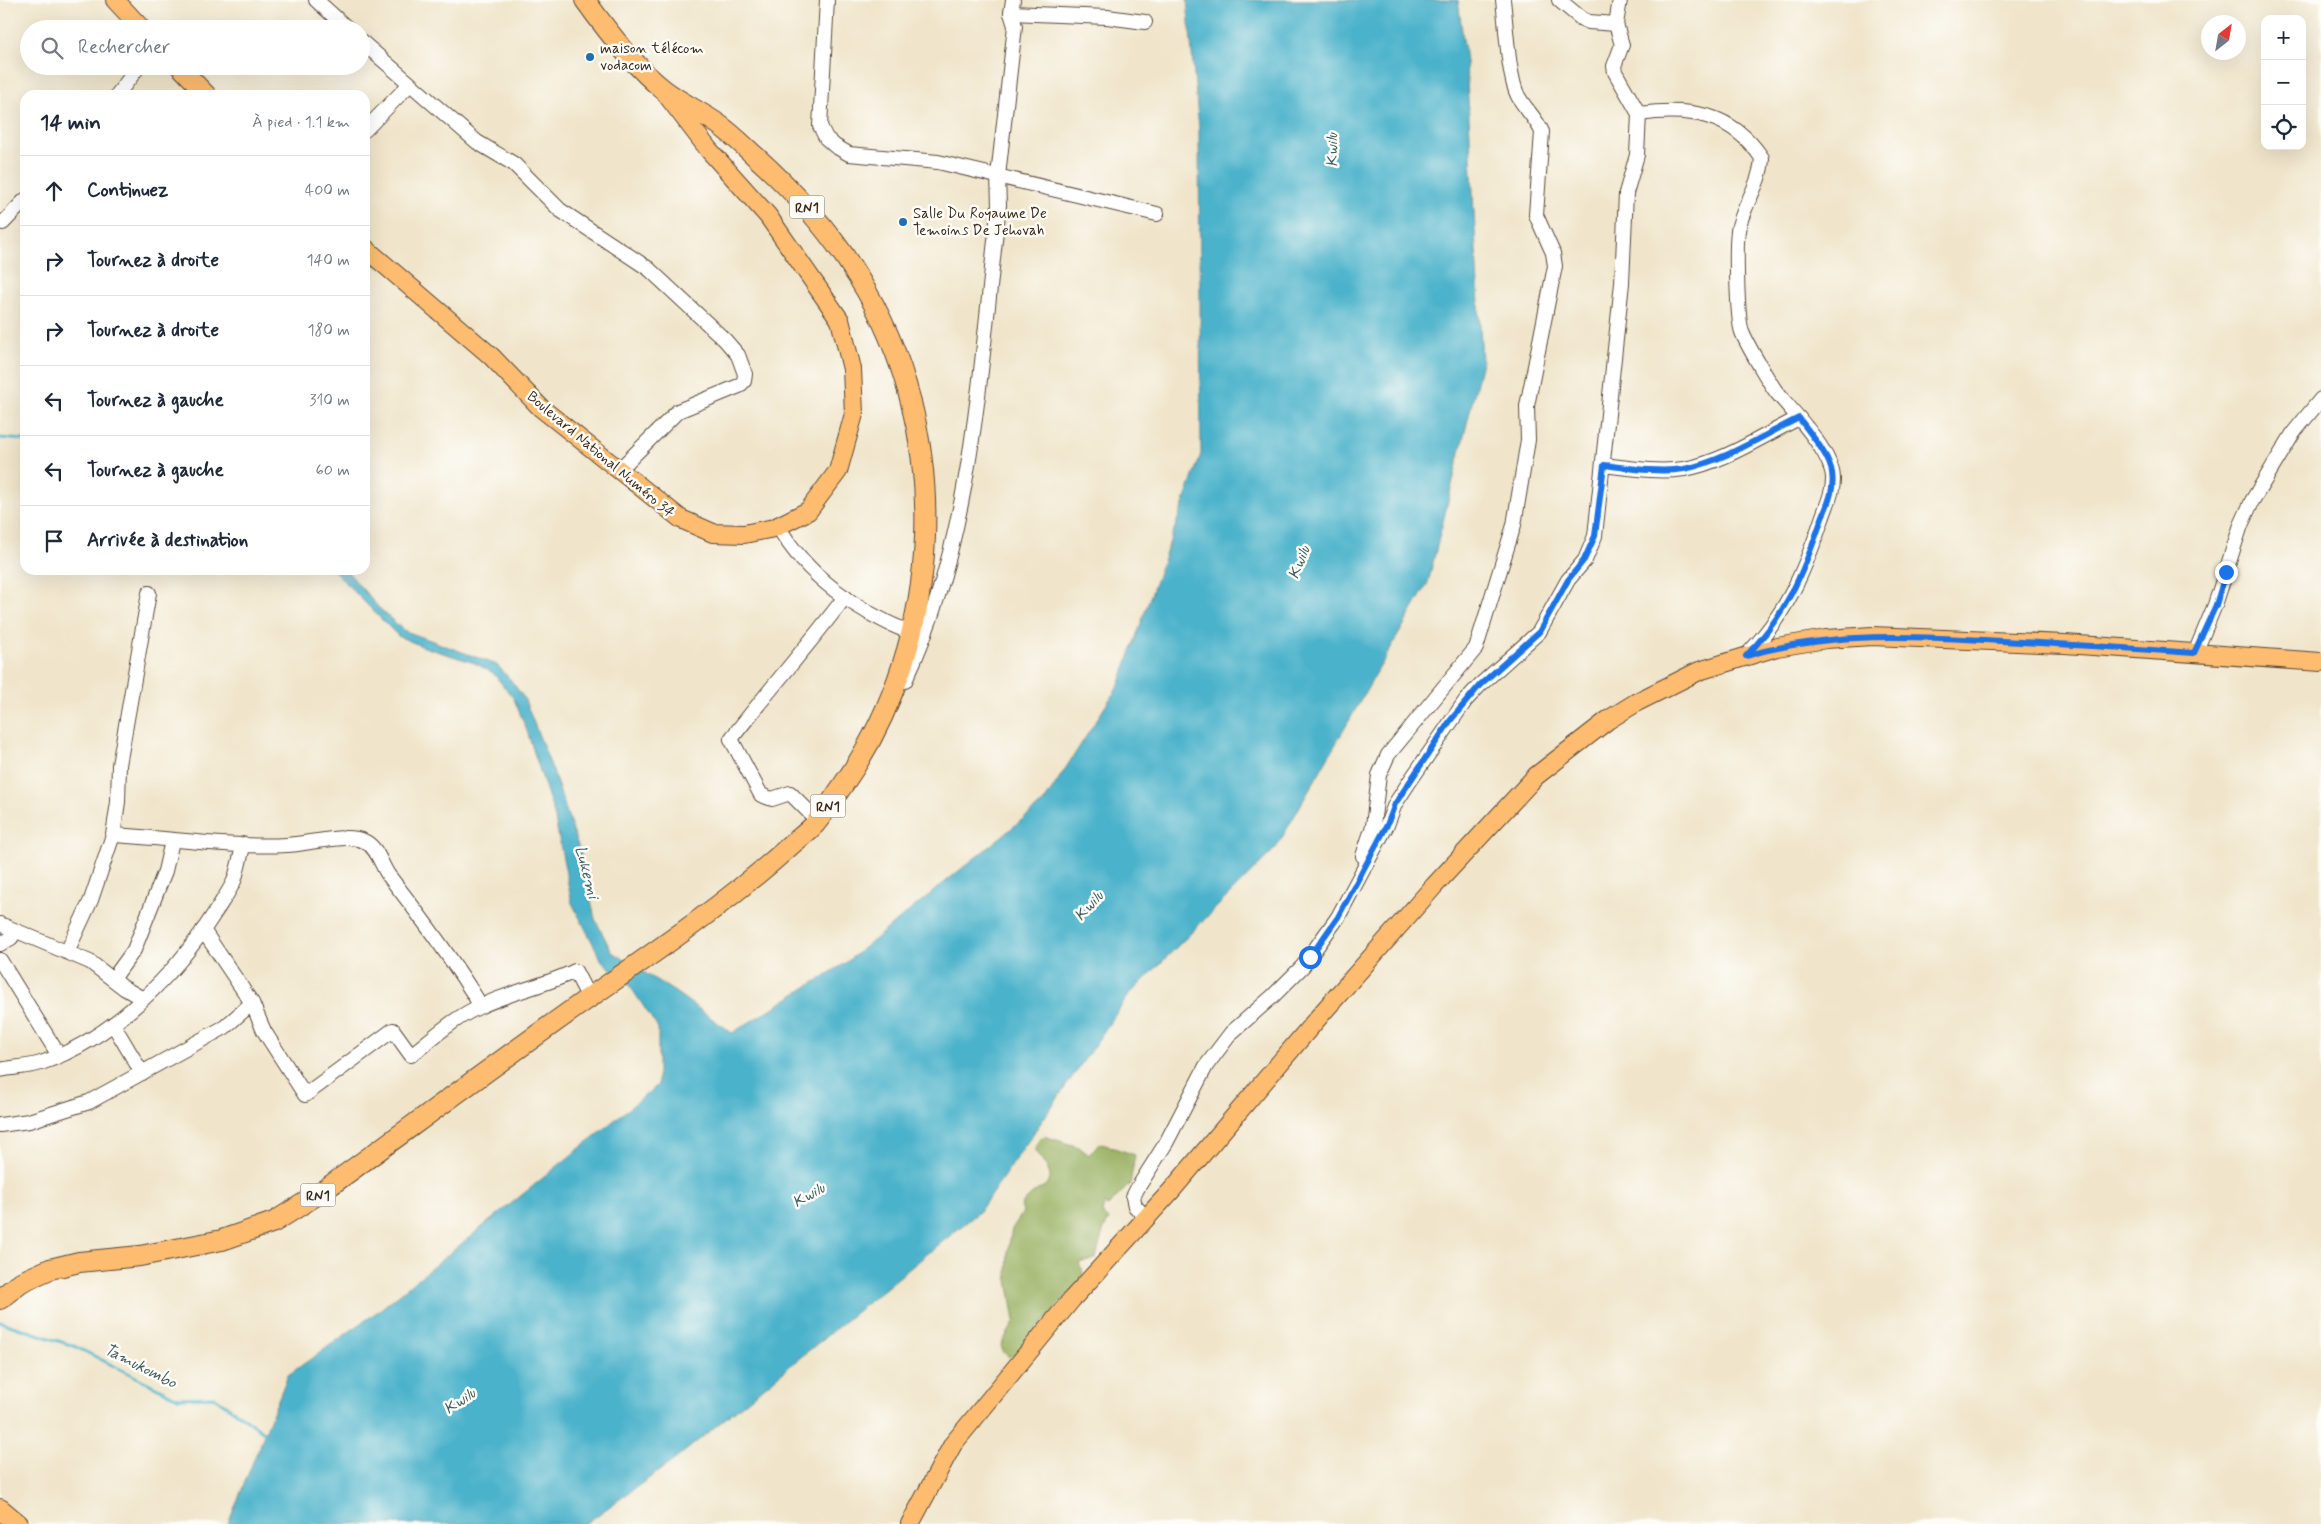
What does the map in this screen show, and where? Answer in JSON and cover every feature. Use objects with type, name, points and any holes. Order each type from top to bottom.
[{"type":"highway","name":"RN1","points":[[0,1299],[21,1282],[50,1269],[80,1262],[140,1256],[222,1240],[274,1222],[320,1194],[683,932],[766,869],[818,821],[873,737],[899,676],[911,633],[922,572],[926,484],[922,450],[910,399],[895,353],[878,312],[842,252],[804,202],[720,124],[662,89],[618,43],[584,0]]},
{"type":"highway","points":[[0,1509],[18,1524]]},
{"type":"main road","points":[[115,0],[134,20]]},
{"type":"main road","points":[[188,75],[202,90]]},
{"type":"main road","name":"Boulevard National Numéro 34","points":[[370,252],[491,356],[541,408],[681,519],[712,533],[744,534],[778,526],[808,510],[838,471],[854,414],[852,369],[840,320],[768,216],[709,150],[662,89]]},
{"type":"main road","points":[[910,1524],[953,1444],[1072,1299],[1170,1190],[1434,886],[1536,776],[1608,720],[1636,702],[1699,671],[1776,647],[1826,639],[1872,636],[1984,640],[2321,662]]},
{"type":"street","points":[[316,0],[338,20]]},
{"type":"street","points":[[827,0],[820,126],[826,138],[834,146],[849,154],[938,162],[1157,214]]},
{"type":"street","points":[[1362,871],[1363,855],[1373,826],[1379,775],[1388,755],[1448,685],[1476,648],[1514,526],[1528,440],[1527,406],[1555,266],[1553,253],[1536,215],[1542,132],[1536,119],[1518,96],[1513,83],[1503,0]]},
{"type":"street","points":[[1559,0],[1582,19],[1589,22],[1616,24]]},
{"type":"street","points":[[1145,1217],[1136,1206],[1133,1197],[1166,1143],[1206,1066],[1231,1033],[1274,996],[1303,966],[1338,917],[1387,825],[1395,804],[1450,721],[1480,685],[1539,632],[1568,580],[1584,560],[1595,536],[1622,283],[1626,193],[1635,164],[1639,114],[1615,72],[1614,66],[1622,45],[1616,24],[1620,0]]},
{"type":"street","points":[[873,737],[896,700],[917,655],[952,550],[963,498],[999,205],[998,176],[1015,26],[1012,6],[1145,22]]},
{"type":"street","points":[[370,49],[476,142],[514,164],[560,210],[649,269],[725,340],[738,355],[745,374],[744,381],[739,386],[678,411],[619,470]]},
{"type":"street","points":[[121,90],[132,75]]},
{"type":"street","points":[[370,125],[409,85]]},
{"type":"street","points":[[1639,114],[1669,110],[1712,117],[1742,134],[1762,158],[1762,172],[1738,227],[1738,305],[1742,331],[1778,393],[1815,440],[1832,471],[1833,487],[1806,566],[1787,604],[1760,642],[1746,656]]},
{"type":"street","points":[[3,223],[20,205]]},
{"type":"street","points":[[2194,653],[2216,605],[2241,525],[2252,501],[2294,432],[2320,400]]},
{"type":"street","points":[[1604,465],[1644,469],[1682,469],[1711,462],[1799,418]]},
{"type":"street","points":[[778,526],[797,554],[845,597],[884,622],[911,633]]},
{"type":"street","points":[[67,952],[91,900],[113,834],[118,802],[119,765],[149,593]]},
{"type":"street","points":[[818,821],[790,793],[772,799],[761,795],[731,738],[770,688],[806,648],[845,597]]},
{"type":"street","points":[[113,834],[172,841],[244,844],[286,845],[352,839],[366,842],[374,848],[388,874],[408,898],[455,963],[481,1006]]},
{"type":"street","points":[[113,979],[134,950],[165,871],[172,841]]},
{"type":"street","points":[[0,1070],[41,1063],[113,1024],[143,999],[187,953],[203,930],[234,881],[244,844]]},
{"type":"street","points":[[0,924],[90,962],[143,999]]},
{"type":"street","points":[[203,930],[252,1003],[264,1031],[305,1095],[393,1030],[411,1055],[462,1016],[481,1006],[548,984],[575,971],[591,997]]},
{"type":"street","points":[[0,944],[11,938],[16,931]]},
{"type":"street","points":[[0,960],[58,1054]]},
{"type":"street","points":[[0,1125],[29,1121],[89,1102],[225,1027],[252,1003]]},
{"type":"street","points":[[113,1024],[142,1073]]},
{"type":"green space","points":[[1044,1136],[1079,1147],[1089,1155],[1099,1143],[1135,1155],[1130,1184],[1108,1206],[1104,1204],[1102,1213],[1109,1220],[1103,1231],[1096,1258],[1079,1263],[1083,1273],[1081,1280],[1014,1355],[1009,1357],[1003,1352],[1001,1345],[1015,1321],[1007,1274],[1008,1250],[1012,1229],[1023,1212],[1021,1206],[1029,1197],[1048,1183],[1050,1179],[1044,1163],[1035,1149],[1038,1141]]},
{"type":"water","name":"Kwilu","points":[[1187,0],[1458,0],[1466,62],[1482,362],[1428,583],[1276,848],[1129,995],[979,1212],[673,1461],[585,1524],[228,1524],[288,1375],[377,1312],[658,1085],[658,1028],[630,986],[602,961],[572,903],[554,814],[527,731],[514,699],[493,673],[475,663],[424,647],[398,636],[338,575],[350,575],[378,607],[403,630],[497,665],[510,679],[524,698],[553,771],[581,855],[595,919],[612,952],[675,992],[732,1033],[844,964],[1044,802],[1119,685],[1201,454],[1199,128]]},
{"type":"waterway","name":"Lukemi","points":[[0,438],[20,440]]},
{"type":"waterway","name":"Tamukombo","points":[[0,1322],[74,1346],[178,1398],[214,1397],[267,1434]]},
{"type":"place","name":"maison télécom vodacom","points":[[590,57]]},
{"type":"place","name":"Salle Du Royaume De Temoins De Jehovah","points":[[903,222]]},
{"type":"route","points":[[1310,957],[1338,917],[1387,825],[1395,804],[1450,721],[1480,685],[1539,632],[1568,580],[1584,560],[1595,536],[1604,465],[1644,469],[1682,469],[1711,462],[1799,418],[1815,440],[1832,471],[1833,487],[1806,566],[1787,604],[1760,642],[1746,656],[1776,647],[1826,639],[1872,636],[1913,636],[2066,644],[2194,653],[2216,605],[2226,572]]}]
